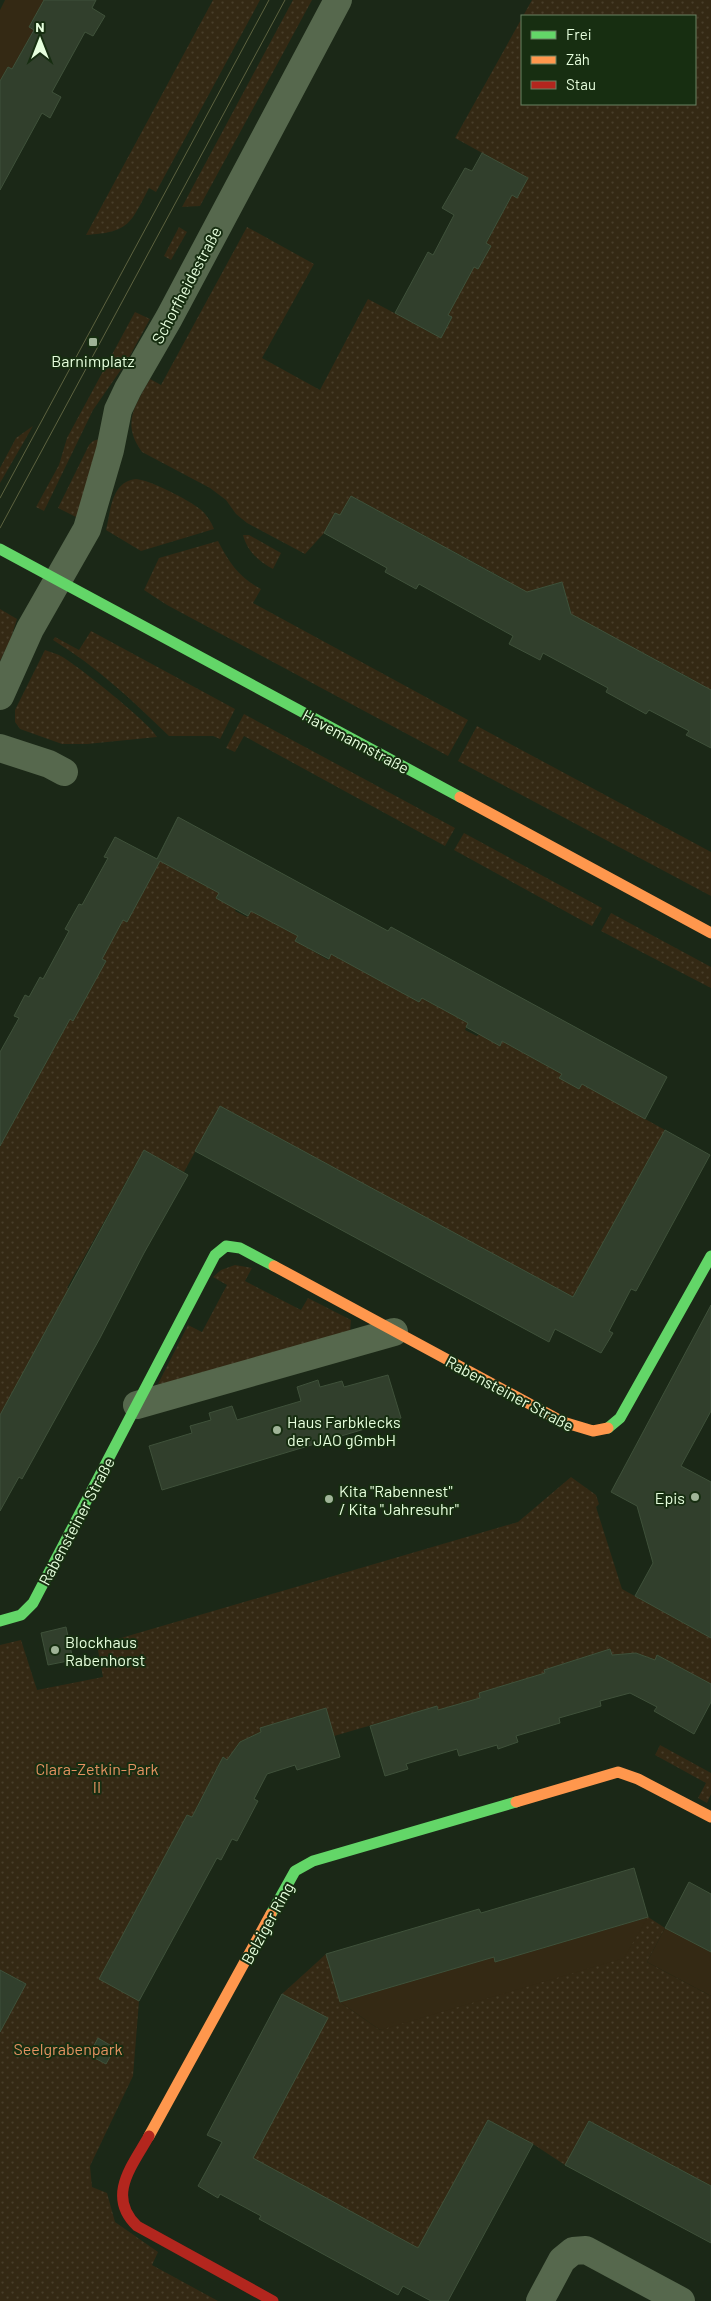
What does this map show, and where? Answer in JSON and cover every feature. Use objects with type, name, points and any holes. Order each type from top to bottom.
[{"type":"street","name":"Schorfheidestraße","points":[[0,696],[30,629],[87,529],[110,450],[118,410],[338,0]]},
{"type":"street","name":"Havemannstraße","points":[[0,549],[711,933]]},
{"type":"street","points":[[0,748],[49,764],[64,772]]},
{"type":"street","name":"Rabensteiner Straße","points":[[0,1621],[21,1615],[33,1603],[215,1254],[226,1246],[240,1248],[563,1422],[580,1429],[600,1432],[614,1426],[630,1403],[689,1292],[711,1256]]},
{"type":"street","points":[[137,1406],[394,1332]]},
{"type":"street","name":"Belziger Ring","points":[[273,2301],[136,2226],[127,2218],[120,2194],[124,2181],[295,1871],[312,1861],[618,1772],[638,1779],[711,1818]]},
{"type":"street","points":[[540,2301],[562,2260],[573,2251],[586,2250],[680,2301]]},
{"type":"green space","points":[[5,0],[44,0],[29,27],[34,30],[12,69],[8,67],[0,81],[0,10]]},
{"type":"green space","points":[[213,0],[260,0],[156,192],[149,188],[127,224],[101,234],[86,235]]},
{"type":"green space","points":[[293,0],[312,0],[200,206],[182,207]]},
{"type":"green space","points":[[532,0],[711,0],[711,690],[709,694],[690,684],[692,679],[630,646],[568,617],[571,612],[562,582],[533,590],[530,597],[509,585],[510,582],[449,549],[447,552],[428,541],[429,538],[351,496],[340,515],[335,513],[324,533],[305,554],[247,523],[236,514],[226,500],[210,488],[142,452],[136,442],[131,423],[135,406],[150,379],[161,385],[247,227],[314,264],[262,358],[320,390],[368,299],[441,338],[452,318],[448,315],[512,195],[517,198],[528,178],[455,138],[521,20],[521,105],[696,105],[696,15],[524,15]]},
{"type":"green space","points":[[179,227],[187,232],[171,260],[164,256]]},
{"type":"green space","points":[[135,312],[150,319],[127,361],[93,410],[44,511],[36,507],[59,465],[67,438]]},
{"type":"green space","points":[[33,426],[0,483],[0,468],[16,438]]},
{"type":"green space","points":[[99,439],[89,489],[76,517],[58,508],[89,445]]},
{"type":"green space","points":[[136,479],[160,487],[195,505],[206,515],[214,529],[141,551],[106,530],[113,498],[117,491],[121,485]]},
{"type":"green space","points":[[243,535],[249,535],[281,553],[273,569],[254,555],[247,546]]},
{"type":"green space","points":[[218,541],[226,556],[241,575],[261,589],[253,603],[468,720],[448,756],[167,605],[144,590],[159,558]]},
{"type":"green space","points":[[0,609],[17,619],[10,641],[0,661]]},
{"type":"green space","points":[[91,631],[235,709],[220,739],[213,736],[169,736],[128,697],[99,673],[53,640],[55,637],[79,650]]},
{"type":"green space","points":[[45,650],[68,660],[128,707],[157,737],[87,744],[62,744],[20,729],[15,722],[15,710]]},
{"type":"green space","points":[[244,714],[455,828],[445,846],[244,736],[235,752],[226,748]]},
{"type":"green space","points":[[477,726],[711,852],[711,896],[458,761]]},
{"type":"green space","points":[[464,833],[602,908],[592,926],[454,850]]},
{"type":"green space","points":[[160,861],[219,893],[216,898],[236,909],[235,911],[247,917],[251,911],[298,936],[296,941],[328,960],[331,954],[419,1002],[422,998],[468,1023],[465,1030],[477,1036],[479,1034],[500,1046],[502,1041],[562,1074],[560,1078],[579,1089],[582,1084],[665,1130],[573,1297],[220,1106],[184,1172],[144,1150],[122,1189],[126,1192],[114,1213],[110,1211],[67,1288],[112,1313],[100,1338],[55,1314],[0,1415],[0,1146],[70,1019],[73,1021],[106,961],[102,959],[123,920],[127,922]]},
{"type":"green space","points":[[611,913],[711,967],[711,988],[601,931]]},
{"type":"green space","points":[[235,1265],[252,1268],[245,1281],[301,1310],[308,1298],[351,1320],[350,1333],[162,1389],[158,1384],[188,1325],[202,1332],[227,1285],[213,1277],[221,1270]]},
{"type":"green space","name":"Clara-Zetkin-Park II","points":[[571,1477],[596,1495],[599,1504],[596,1507],[622,1589],[711,1638],[711,1684],[657,1655],[655,1660],[636,1653],[612,1655],[610,1649],[544,1670],[545,1673],[479,1693],[480,1698],[438,1710],[437,1706],[334,1736],[326,1708],[260,1728],[261,1732],[240,1742],[227,1760],[223,1757],[192,1817],[187,1815],[99,1979],[139,2001],[133,2076],[90,2166],[92,2187],[107,2193],[115,2222],[158,2252],[152,2265],[218,2301],[0,2301],[0,2032],[26,1984],[0,1970],[0,1645],[21,1640],[37,1690],[103,1677],[97,1645],[518,1522]]},
{"type":"green space","points":[[660,1745],[711,1773],[711,1794],[707,1803],[698,1798],[706,1783],[655,1755]]},
{"type":"green space","points":[[648,1917],[665,1928],[647,1962],[711,1996],[711,2186],[589,2121],[565,2165],[533,2144],[488,2120],[477,2139],[481,2141],[456,2180],[422,2251],[252,2159],[327,2018],[282,1994],[326,1954],[340,2002],[380,2030]]},
{"type":"green space","points":[[648,1917],[624,1958],[380,2030],[340,2002],[406,1983],[427,1971],[429,1976],[494,1957],[495,1962]]},
{"type":"green space","points":[[665,1928],[685,1938],[707,1945],[705,1949],[711,1952],[711,1996],[647,1962]]},
{"type":"building","points":[[44,0],[96,0],[92,8],[105,16],[93,36],[85,32],[52,92],[61,97],[50,118],[42,113],[0,190],[0,81],[8,67],[12,69],[34,30],[29,27]]},
{"type":"building","points":[[482,153],[528,178],[517,198],[512,195],[486,243],[491,246],[478,269],[474,267],[448,315],[452,317],[441,338],[395,313],[428,252],[433,255],[454,215],[442,208],[465,168],[472,171]]},
{"type":"building","points":[[351,496],[527,592],[562,582],[571,614],[711,690],[711,748],[686,735],[689,731],[649,710],[646,714],[606,692],[608,688],[543,653],[540,660],[509,644],[513,636],[419,584],[416,589],[385,572],[387,568],[324,533],[335,513],[340,515]]},
{"type":"building","points":[[178,817],[388,931],[391,927],[667,1077],[645,1119],[582,1084],[579,1089],[559,1078],[562,1074],[502,1041],[500,1046],[466,1027],[468,1023],[422,998],[419,1002],[331,954],[329,959],[295,941],[298,936],[251,911],[248,916],[216,898],[219,893],[160,861],[127,922],[123,920],[102,959],[106,961],[73,1021],[70,1019],[0,1146],[0,1052],[19,1018],[14,1016],[25,995],[29,997],[40,977],[43,979],[69,931],[65,929],[79,904],[82,905],[108,858],[104,857],[115,837],[157,859]]},
{"type":"building","points":[[220,1106],[573,1297],[665,1130],[710,1155],[636,1291],[631,1289],[609,1331],[613,1333],[601,1353],[555,1329],[549,1342],[195,1151]]},
{"type":"building","points":[[144,1150],[188,1175],[22,1479],[19,1477],[0,1511],[0,1415]]},
{"type":"building","points":[[711,1305],[711,1411],[681,1466],[711,1482],[711,1638],[635,1596],[653,1563],[637,1506],[611,1492]]},
{"type":"building","name":"Haus Farbklecks der JAO gGmbH","points":[[388,1375],[401,1418],[162,1490],[149,1446],[192,1433],[190,1426],[211,1420],[209,1413],[232,1406],[237,1420],[301,1401],[297,1387],[318,1380],[320,1387],[342,1381],[344,1387]]},
{"type":"building","points":[[66,1627],[73,1660],[48,1665],[41,1633]]},
{"type":"building","points":[[610,1649],[612,1655],[636,1653],[655,1660],[657,1655],[711,1684],[711,1702],[694,1734],[654,1711],[657,1707],[630,1693],[600,1701],[601,1706],[559,1718],[560,1723],[516,1736],[518,1742],[498,1749],[497,1745],[459,1756],[457,1749],[406,1764],[408,1769],[385,1776],[370,1726],[437,1706],[438,1710],[480,1698],[479,1693],[545,1673],[544,1670]]},
{"type":"building","points":[[326,1708],[340,1757],[297,1770],[295,1765],[267,1774],[254,1799],[258,1801],[237,1841],[232,1839],[221,1860],[217,1858],[139,2001],[99,1979],[187,1815],[192,1817],[223,1757],[227,1760],[240,1742],[261,1732],[260,1728]]},
{"type":"building","points":[[634,1868],[648,1917],[495,1962],[494,1957],[340,2002],[326,1954],[479,1909],[481,1913]]},
{"type":"building","points":[[689,1882],[711,1894],[711,1952],[665,1928]]},
{"type":"building","points":[[0,1970],[26,1984],[0,2032]]},
{"type":"building","points":[[282,1994],[328,2018],[253,2158],[418,2248],[488,2120],[533,2144],[448,2301],[431,2301],[403,2286],[398,2295],[259,2219],[261,2216],[220,2194],[218,2198],[198,2186],[222,2142],[207,2135]]},
{"type":"building","points":[[98,2038],[115,2048],[106,2064],[89,2055]]},
{"type":"building","points":[[589,2121],[711,2186],[711,2243],[565,2165]]},
{"type":"tram line","points":[[0,498],[269,0]]},
{"type":"tram line","points":[[0,528],[285,0]]},
{"type":"traffic: fast","points":[[0,549],[460,797]]},
{"type":"traffic: fast","points":[[0,1621],[21,1615],[33,1603],[215,1255],[226,1246],[240,1248],[274,1266]]},
{"type":"traffic: fast","points":[[608,1428],[620,1418],[711,1256]]},
{"type":"traffic: fast","points":[[271,1914],[295,1871],[313,1861],[516,1802]]},
{"type":"traffic: slow","points":[[460,797],[711,933]]},
{"type":"traffic: slow","points":[[274,1266],[563,1422],[593,1431],[608,1428]]},
{"type":"traffic: slow","points":[[516,1802],[618,1772],[638,1779],[711,1817]]},
{"type":"traffic: slow","points":[[149,2136],[271,1914]]},
{"type":"traffic: jam","points":[[149,2136],[125,2181],[123,2204],[128,2215],[137,2226],[273,2301]]},
{"type":"place","name":"Barnimplatz","points":[[93,342]]},
{"type":"place","name":"Haus Farbklecks der JAO gGmbH","points":[[277,1430]]},
{"type":"place","name":"Epis","points":[[695,1497]]},
{"type":"place","name":"Kita \"Rabennest\" / Kita \"Jahresuhr\"","points":[[329,1499]]},
{"type":"place","name":"Blockhaus Rabenhorst","points":[[55,1650]]},
{"type":"park label","name":"Seelgrabenpark","points":[[68,2048]]}]
